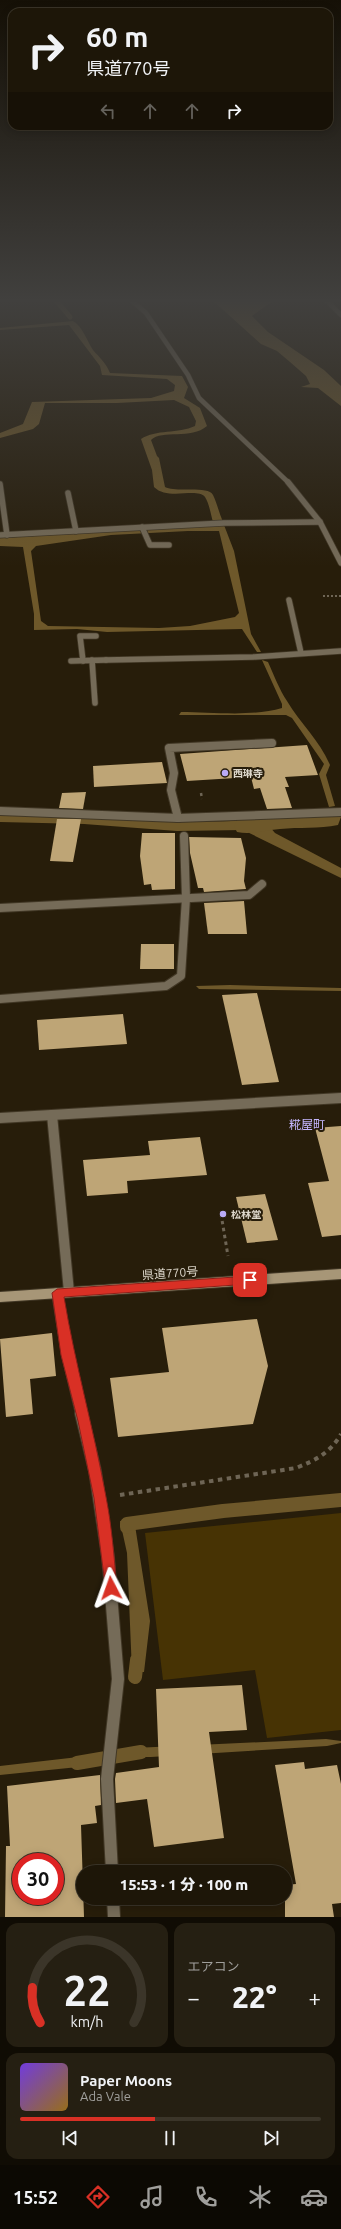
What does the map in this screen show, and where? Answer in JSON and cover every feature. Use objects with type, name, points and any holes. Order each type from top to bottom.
[{"type":"main road","name":"県道770号","points":[[0,1297],[341,1274]]},
{"type":"street","points":[[194,388],[198,398],[292,486],[320,522],[341,563]]},
{"type":"street","points":[[0,484],[7,535]]},
{"type":"street","points":[[68,493],[76,531]]},
{"type":"street","points":[[0,535],[76,531],[144,530],[224,523],[320,522]]},
{"type":"street","points":[[144,530],[150,545],[169,545]]},
{"type":"street","points":[[289,600],[300,653]]},
{"type":"street","points":[[83,661],[80,636],[96,636]]},
{"type":"street","points":[[71,661],[253,657],[341,651]]},
{"type":"street","points":[[92,660],[95,703]]},
{"type":"street","points":[[178,818],[171,790],[174,773],[169,748],[272,743]]},
{"type":"street","points":[[0,811],[178,818],[341,812]]},
{"type":"street","points":[[0,999],[166,986],[181,976],[186,898],[184,836]]},
{"type":"street","points":[[0,908],[249,895],[262,884]]},
{"type":"street","points":[[0,1118],[341,1098]]},
{"type":"street","points":[[52,1115],[67,1355],[84,1421],[100,1498],[108,1557],[118,1679],[107,1779],[112,1865]]},
{"type":"street","points":[[113,1905],[114,1917]]},
{"type":"path","points":[[323,596],[341,596]]},
{"type":"path","points":[[221,1214],[228,1256]]},
{"type":"path","points":[[100,1498],[296,1468],[316,1460],[333,1449],[341,1434]]},
{"type":"shaded area","points":[[174,388],[187,388],[184,398],[200,408],[207,426],[193,433],[162,435],[151,440],[159,458],[165,487],[170,489],[205,490],[210,492],[213,495],[223,522],[213,522],[209,506],[205,497],[201,494],[167,493],[154,487],[152,470],[141,439],[153,434],[182,430],[195,426],[196,421],[189,407],[174,400],[117,403],[45,403],[39,424],[33,429],[0,438],[0,433],[23,424],[32,402],[151,398],[174,391]]},
{"type":"shaded area","points":[[319,388],[341,388],[341,406]]},
{"type":"shaded area","points":[[224,525],[234,551],[251,634],[261,652],[257,652],[242,629],[107,632],[77,629],[34,630],[34,614],[23,547],[0,546],[0,538]],"holes":[[[219,531],[239,613],[235,617],[190,626],[159,628],[48,626],[41,621],[31,551],[36,546],[111,535]]]},
{"type":"shaded area","points":[[262,660],[268,662],[279,687],[292,709],[326,756],[330,765],[326,775],[335,806],[329,807],[319,774],[324,764],[292,718],[286,715],[179,715],[181,712],[245,713],[271,711],[282,708],[282,704]]},
{"type":"shaded area","points":[[40,813],[152,821],[264,820],[275,833],[341,868],[341,878],[243,830],[177,831],[84,824],[0,822],[0,815]]},
{"type":"shaded area","points":[[230,985],[341,988],[341,991],[199,989],[196,986]]},
{"type":"shaded area","points":[[341,1513],[341,1730],[267,1738],[255,1670],[163,1680],[145,1533]]},
{"type":"shaded area","points":[[134,1519],[150,1621],[144,1672],[132,1672],[127,1553],[120,1521]]},
{"type":"shaded area","points":[[326,1739],[341,1741],[341,1743],[327,1746],[151,1757],[136,1757],[129,1753],[134,1748]]},
{"type":"shaded area","points":[[87,1756],[88,1766],[0,1775],[0,1766]]},
{"type":"building","points":[[307,745],[318,775],[285,777],[289,787],[285,787],[292,808],[267,809],[260,788],[254,789],[251,777],[187,781],[180,754]]},
{"type":"building","points":[[162,762],[167,783],[94,787],[93,766]]},
{"type":"building","points":[[86,792],[83,809],[59,808],[62,793]]},
{"type":"building","points":[[57,819],[81,819],[73,862],[50,861]]},
{"type":"building","points":[[142,833],[175,833],[175,889],[152,890],[151,884],[144,885],[140,856]]},
{"type":"building","points":[[189,837],[241,838],[246,858],[244,881],[246,889],[204,892],[203,888],[198,888],[190,853]]},
{"type":"building","points":[[244,901],[247,934],[208,934],[204,903]]},
{"type":"building","points":[[141,944],[174,944],[174,969],[140,969]]},
{"type":"building","points":[[257,993],[279,1082],[242,1085],[222,995]]},
{"type":"building","points":[[123,1014],[127,1044],[39,1050],[37,1020]]},
{"type":"building","points":[[341,1126],[341,1235],[322,1237],[308,1183],[329,1181],[315,1128]]},
{"type":"building","points":[[200,1137],[207,1175],[127,1181],[128,1193],[87,1196],[83,1160],[150,1155],[148,1141]]},
{"type":"building","points":[[265,1194],[278,1240],[247,1243],[236,1197]]},
{"type":"building","points":[[257,1319],[268,1366],[253,1424],[118,1437],[110,1378],[169,1372],[162,1328]]},
{"type":"building","points":[[52,1333],[56,1376],[30,1379],[33,1414],[6,1417],[0,1339]]},
{"type":"building","points":[[242,1685],[247,1730],[209,1732],[224,1838],[154,1847],[147,1799],[116,1803],[115,1779],[116,1773],[159,1767],[156,1689]]},
{"type":"building","points":[[304,1762],[305,1769],[337,1765],[341,1784],[341,1903],[332,1904],[334,1917],[285,1917],[285,1905],[292,1905],[292,1884],[296,1884],[275,1765]]},
{"type":"building","points":[[100,1775],[101,1805],[95,1806],[97,1823],[81,1825],[82,1865],[76,1865],[76,1905],[84,1905],[84,1917],[5,1917],[6,1846],[10,1846],[7,1786]]},
{"type":"waterway","points":[[247,826],[279,821],[329,819]]},
{"type":"waterway","points":[[127,1527],[127,1524],[223,1511],[341,1500]]},
{"type":"waterway","points":[[135,1677],[137,1660]]},
{"type":"waterway","points":[[77,1763],[141,1752]]},
{"type":"place","name":"西琳寺","points":[[225,773]]},
{"type":"place","name":"松林堂","points":[[223,1214]]},
{"type":"district","name":"糀屋町","points":[[307,1124]]},
{"type":"route","points":[[111,1588],[100,1498],[84,1421],[67,1355],[57,1293],[250,1280]]}]
